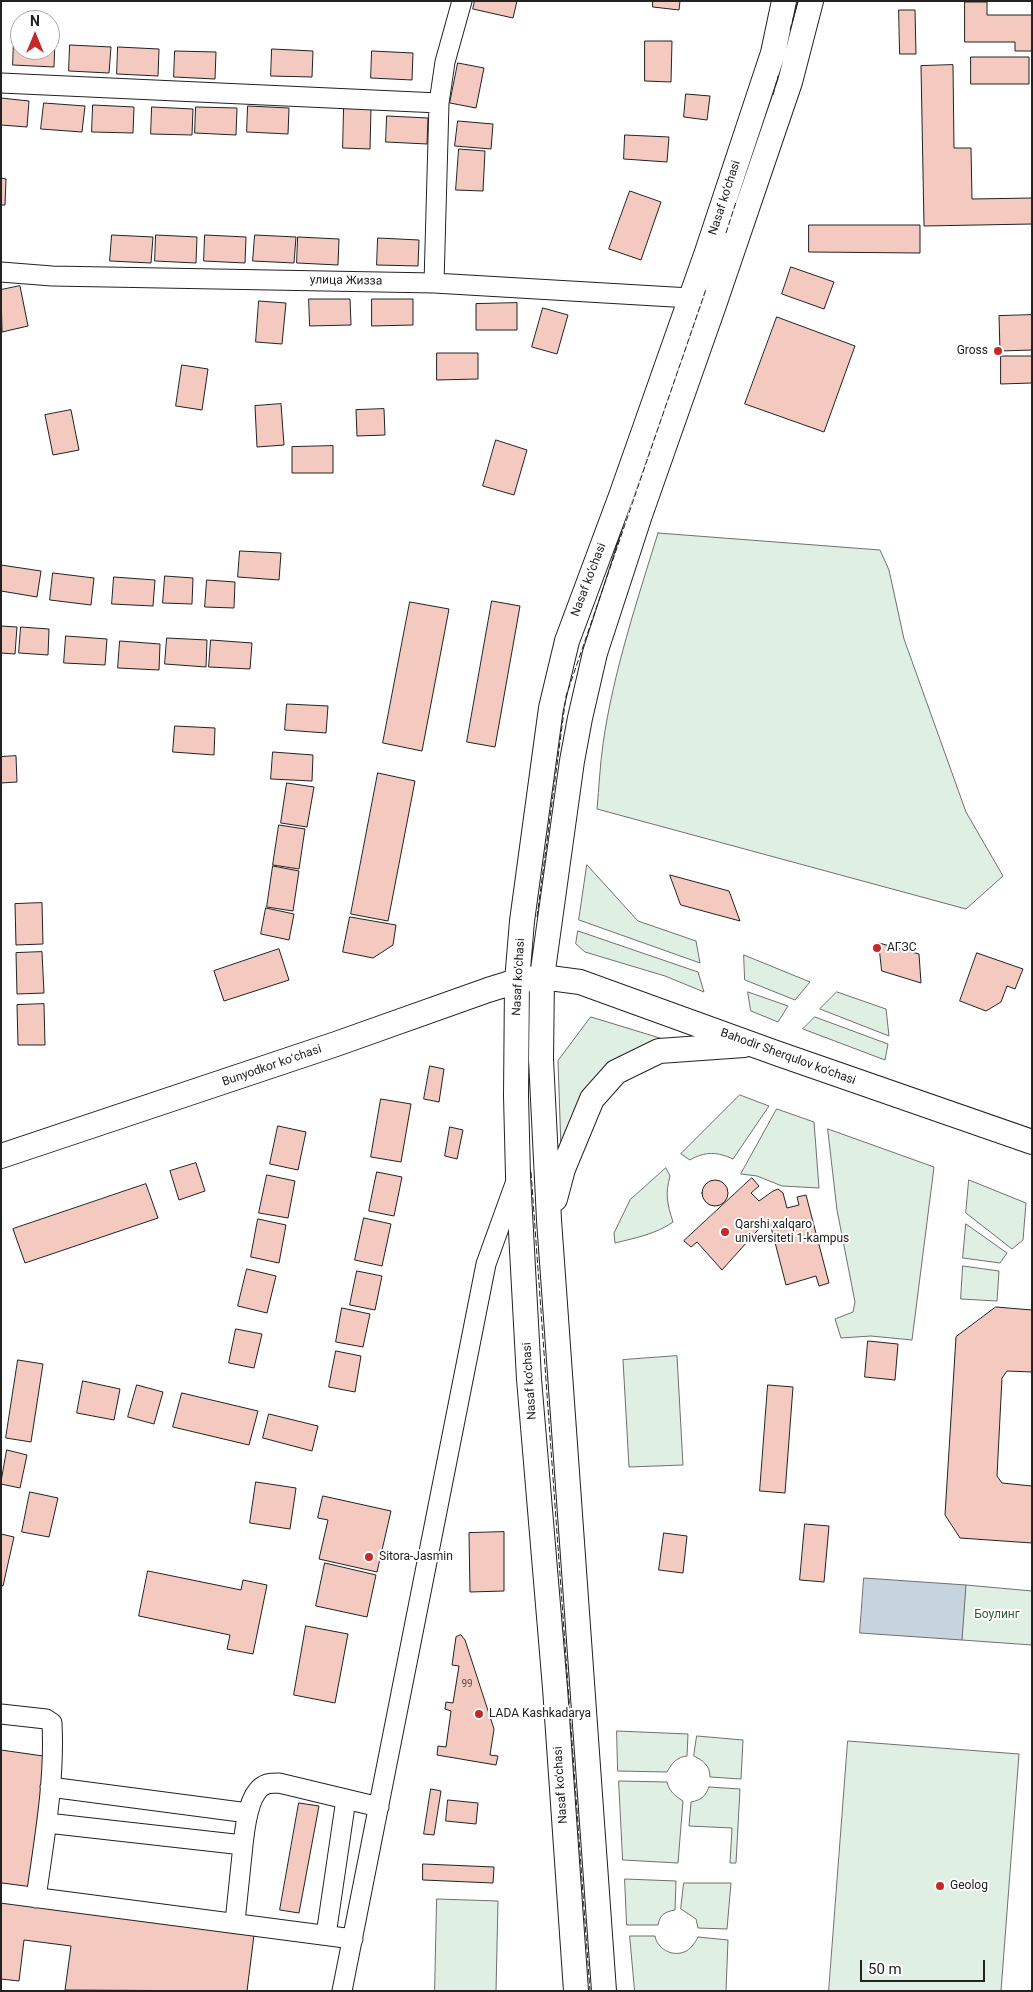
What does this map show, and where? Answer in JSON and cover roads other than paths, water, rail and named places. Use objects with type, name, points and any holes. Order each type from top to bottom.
[{"type":"main road","name":"Nasaf ko‘chasi","points":[[576,1991],[555,1688],[529,1379],[518,1176],[516,1096],[517,981],[522,921],[551,708],[567,641],[621,496],[690,298],[773,53],[784,1]]},
{"type":"main road","name":"Nasaf ko‘chasi","points":[[604,1991],[549,1220],[541,1059],[542,977],[572,761],[595,653],[640,515],[790,82],[811,1]]},
{"type":"main road","name":"Bunyodkor koʻchasi","points":[[1,1156],[326,1048],[517,981],[542,977]]},
{"type":"main road","name":"Bahodir Sherqulov ko‘chasi","points":[[542,977],[580,982],[1032,1142]]},
{"type":"main road","points":[[549,1220],[563,1169],[592,1099],[616,1072],[659,1051],[752,1044]]},
{"type":"street","points":[[434,283],[439,103],[445,62],[462,1]]},
{"type":"street","points":[[1,83],[439,103]]},
{"type":"street","name":"улица Жизза","points":[[1,272],[52,276],[434,283],[690,298]]},
{"type":"street","points":[[342,1991],[486,1264],[518,1176]]},
{"type":"street","points":[[1,1714],[46,1719],[52,1723],[53,1756],[47,1823],[36,1898]]},
{"type":"street","points":[[235,1922],[242,1846],[248,1812],[256,1792],[267,1784],[279,1783],[379,1807]]},
{"type":"street","points":[[50,1788],[248,1812]]},
{"type":"street","points":[[326,1935],[346,1799]]},
{"type":"street","points":[[47,1823],[242,1846]]},
{"type":"street","points":[[1,1893],[235,1922],[353,1939]]},
{"type":"place","name":"Gross","points":[[998,351]]},
{"type":"place","name":"АГЗС","points":[[877,948]]},
{"type":"place","name":"Qarshi xalqaro universiteti 1-kampus","points":[[725,1232]]},
{"type":"place","name":"Sitora-Jasmin","points":[[369,1557]]},
{"type":"place","name":"LADA Kashkadarya","points":[[479,1714]]},
{"type":"place","name":"Geolog","points":[[940,1886]]},
{"type":"park label","name":"Боулинг","points":[[997,1615]]}]
